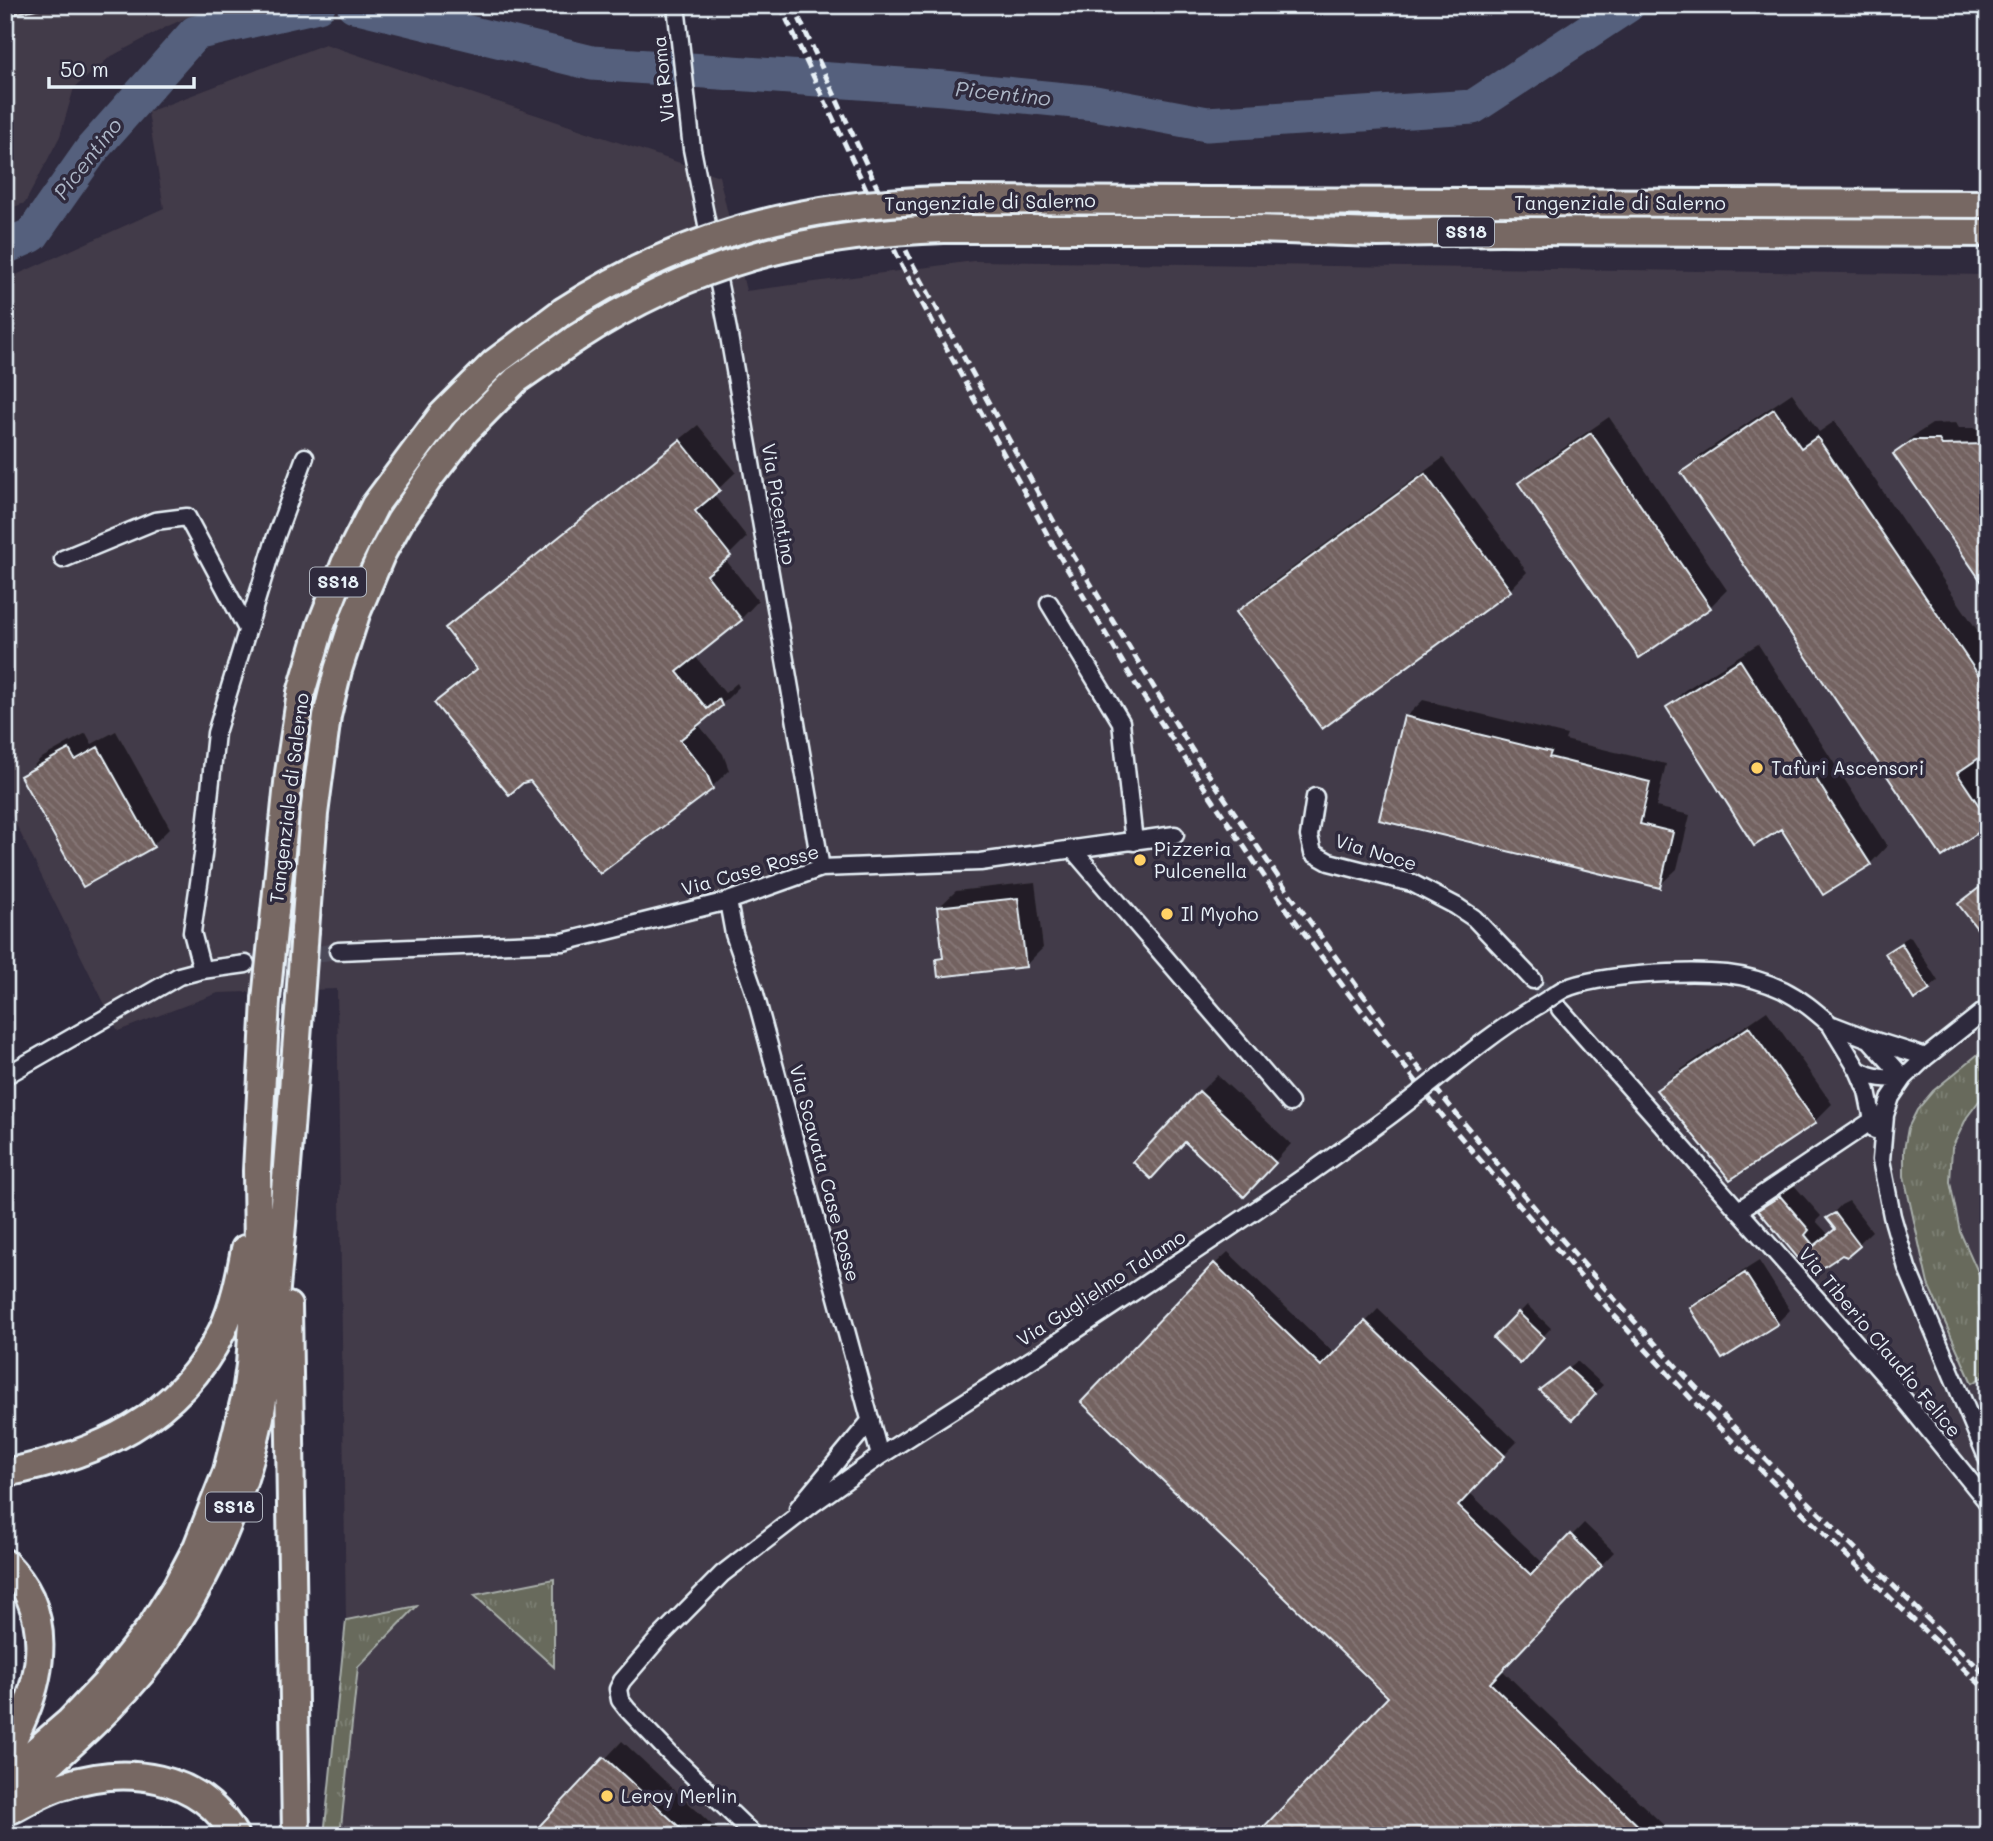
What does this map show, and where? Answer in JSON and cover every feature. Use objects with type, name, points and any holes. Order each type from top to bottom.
[{"type":"highway","name":"Tangenziale di Salerno","points":[[5,1777],[70,1721],[128,1658],[151,1627],[197,1548],[227,1471],[246,1394],[258,1254],[257,1171],[266,1000],[289,773],[301,693],[321,625],[345,564],[375,505],[442,415],[494,363],[587,296],[634,270],[686,247],[767,221],[806,212],[882,202],[946,200],[1988,204]]},
{"type":"highway","name":"Tangenziale di Salerno","points":[[5,1804],[110,1707],[135,1679],[166,1639],[191,1598],[222,1536],[250,1457],[265,1388],[286,1184],[314,814],[327,716],[338,670],[356,614],[381,555],[400,521],[466,431],[516,380],[613,314],[697,274],[774,249],[895,231],[1253,229],[1378,233],[1988,233]]},
{"type":"highway","name":"SS18","points":[[5,1473],[62,1460],[113,1439],[162,1409],[198,1371],[230,1311],[245,1250],[257,1171]]},
{"type":"highway","name":"SS18","points":[[286,1184],[296,1836]]},
{"type":"highway","points":[[5,1563],[30,1598],[40,1639],[33,1690],[5,1753]]},
{"type":"highway","points":[[5,1814],[61,1786],[96,1777],[130,1775],[161,1779],[189,1790],[212,1805],[235,1836]]},
{"type":"street","name":"Via Roma","points":[[676,7],[692,149]]},
{"type":"street","name":"Via Picentino","points":[[692,149],[728,330],[821,868]]},
{"type":"street","points":[[202,970],[192,932],[216,733],[275,538],[305,457]]},
{"type":"street","points":[[63,559],[155,521],[187,517],[247,629]]},
{"type":"street","points":[[1049,603],[1121,722],[1134,842]]},
{"type":"street","name":"Via Noce","points":[[1315,797],[1309,836],[1313,853],[1329,862],[1412,883],[1456,906],[1474,918],[1533,981]]},
{"type":"street","name":"Via Case Rosse","points":[[338,951],[564,942],[728,901],[821,868],[980,862],[1175,835]]},
{"type":"street","points":[[1073,850],[1290,1103]]},
{"type":"street","name":"Via Scavata Case Rosse","points":[[728,901],[734,934],[755,994],[880,1456]]},
{"type":"street","points":[[5,1076],[179,976],[246,964]]},
{"type":"street","name":"Via Guglielmo Talamo","points":[[755,1836],[636,1718],[620,1700],[618,1689],[658,1639],[722,1574],[781,1528],[880,1456],[1231,1227],[1388,1116],[1508,1023],[1564,989],[1601,980],[1637,976],[1727,974],[1782,989],[1808,1005],[1830,1024]]},
{"type":"street","points":[[1881,1160],[1885,1115],[1891,1097],[1904,1078],[1988,1008]]},
{"type":"street","points":[[1560,1009],[1739,1210],[1873,1120]]},
{"type":"street","points":[[1830,1024],[1926,1057]]},
{"type":"street","points":[[1830,1024],[1858,1070],[1867,1091],[1892,1216],[1907,1268],[1988,1460]]},
{"type":"street","points":[[1869,1039],[1904,1078]]},
{"type":"street","points":[[1858,1070],[1870,1077],[1904,1078]]},
{"type":"street","name":"Via Tiberio Claudio Felice","points":[[1739,1210],[1885,1376],[1988,1503]]},
{"type":"street","points":[[781,1528],[871,1420]]},
{"type":"shaded area","points":[[5,5],[215,5],[110,57],[74,88],[60,136],[25,203],[5,210]]},
{"type":"shaded area","points":[[498,5],[635,5],[601,14]]},
{"type":"shaded area","points":[[325,44],[719,176],[746,291],[974,261],[1988,275],[1988,1836],[324,1836],[346,1620],[337,989],[218,993],[118,1031],[5,802],[5,280],[164,208],[148,112]]},
{"type":"green space","points":[[1988,1046],[1988,1089],[1967,1117],[1952,1148],[1950,1182],[1960,1232],[1988,1294],[1988,1374],[1972,1383],[1928,1284],[1904,1176],[1904,1150],[1908,1128],[1917,1110],[1933,1091]]},
{"type":"green space","points":[[554,1579],[554,1667],[474,1595]]},
{"type":"green space","points":[[417,1606],[358,1667],[340,1836],[324,1836],[346,1620]]},
{"type":"building","points":[[5,5],[54,5],[5,16]]},
{"type":"building","points":[[1774,409],[1801,448],[1817,437],[1988,689],[1988,752],[1957,773],[1988,819],[1988,826],[1942,857],[1681,472]]},
{"type":"building","points":[[1591,433],[1711,608],[1639,658],[1518,483]]},
{"type":"building","points":[[680,440],[720,490],[695,511],[731,556],[707,575],[742,620],[677,672],[707,709],[719,699],[722,706],[680,740],[706,772],[713,789],[600,874],[530,781],[523,783],[509,795],[434,703],[477,669],[445,628]]},
{"type":"building","points":[[1913,440],[1939,440],[1942,445],[1988,444],[1988,591],[1893,454]]},
{"type":"building","points":[[1425,474],[1511,591],[1322,729],[1236,612]]},
{"type":"building","name":"Tafuri Ascensori","points":[[1740,660],[1871,865],[1823,895],[1781,829],[1754,846],[1666,707]]},
{"type":"building","points":[[1404,716],[1551,752],[1549,757],[1650,782],[1640,824],[1673,832],[1660,888],[1379,820]]},
{"type":"building","points":[[98,747],[154,847],[83,887],[20,776],[69,749],[75,760]]},
{"type":"building","points":[[1988,881],[1988,930],[1982,935],[1958,904]]},
{"type":"building","points":[[1018,898],[1026,967],[938,977],[936,959],[943,958],[937,907]]},
{"type":"building","points":[[1901,943],[1930,990],[1914,1000],[1885,953]]},
{"type":"building","points":[[1749,1027],[1816,1123],[1730,1180],[1656,1090]]},
{"type":"building","points":[[1199,1091],[1276,1163],[1244,1197],[1185,1142],[1151,1179],[1133,1162]]},
{"type":"building","points":[[1780,1196],[1809,1230],[1805,1235],[1814,1246],[1835,1229],[1826,1218],[1835,1213],[1860,1246],[1847,1257],[1842,1255],[1812,1275],[1758,1210]]},
{"type":"building","points":[[1214,1263],[1321,1366],[1365,1321],[1505,1456],[1458,1506],[1531,1575],[1570,1534],[1602,1566],[1490,1683],[1649,1836],[1255,1836],[1388,1697],[1081,1402]]},
{"type":"building","points":[[1745,1273],[1778,1324],[1722,1359],[1690,1308]]},
{"type":"building","points":[[1518,1312],[1544,1337],[1520,1364],[1493,1338]]},
{"type":"building","points":[[1568,1368],[1596,1394],[1572,1420],[1539,1390]]},
{"type":"building","name":"Leroy Merlin","points":[[604,1757],[689,1836],[530,1836]]},
{"type":"waterway","name":"Picentino","points":[[5,247],[32,235],[93,148],[195,33],[318,5]]},
{"type":"waterway","name":"Picentino","points":[[354,5],[592,63],[944,88],[1095,103],[1207,124],[1473,107],[1628,5]]},
{"type":"tunnel","points":[[246,964],[338,951]]},
{"type":"tunnel","points":[[1533,980],[1559,1008]]},
{"type":"railway","points":[[780,5],[902,266],[1053,545],[1139,690],[1280,900],[1445,1119],[1611,1312],[1697,1405],[1817,1527],[1988,1692]]},
{"type":"railway","points":[[793,5],[912,263],[1064,540],[1192,750],[1289,893],[1386,1026]]},
{"type":"railway","points":[[1407,1053],[1538,1212],[1663,1352],[1800,1494],[1988,1677]]},
{"type":"place","name":"Tafuri Ascensori","points":[[1757,768]]},
{"type":"place","name":"Pizzeria Pulcenella","points":[[1140,860]]},
{"type":"place","name":"Il Myoho","points":[[1167,914]]},
{"type":"place","name":"Leroy Merlin","points":[[607,1796]]}]
